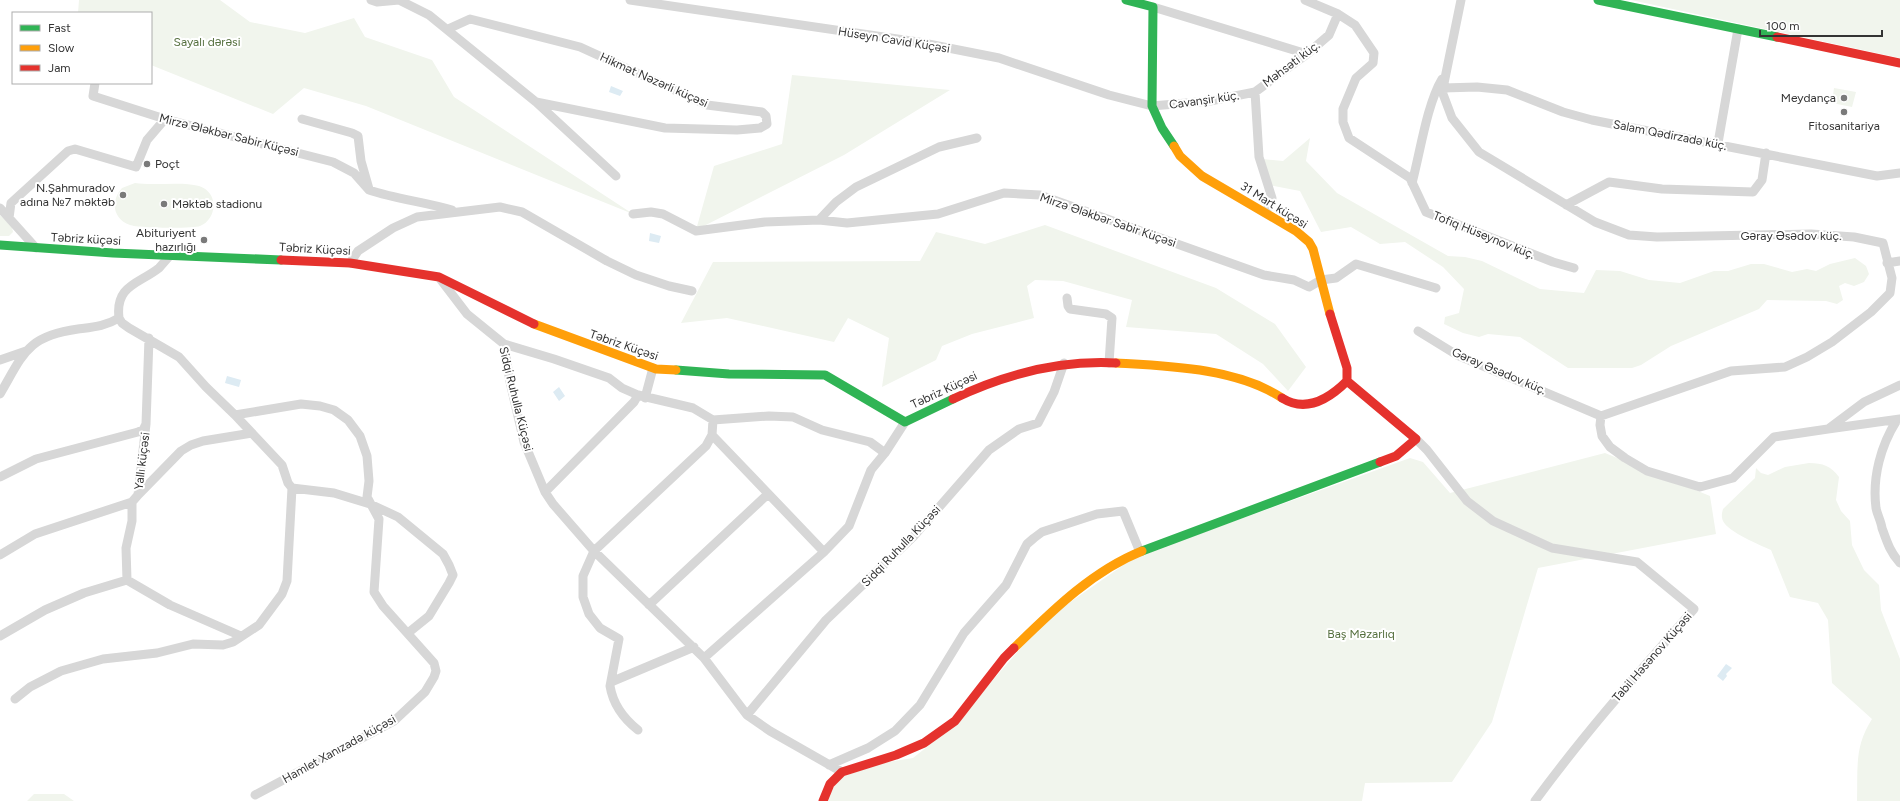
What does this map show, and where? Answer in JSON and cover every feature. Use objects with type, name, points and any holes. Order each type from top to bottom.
[{"type":"street","name":"Hikmət Nəzərli küçəsi","points":[[371,0],[377,2],[399,0],[429,15],[536,102],[616,176]]},
{"type":"street","name":"Hüseyn Cavid Küçəsi","points":[[630,0],[918,42],[999,58],[1109,95],[1152,106]]},
{"type":"street","points":[[1129,0],[1307,54]]},
{"type":"street","name":"Tofiq Hüseynov küç.","points":[[1305,0],[1338,14],[1355,25],[1374,53],[1373,63],[1356,78],[1342,109],[1343,122],[1349,138],[1410,178],[1426,212],[1553,262],[1574,268]]},
{"type":"street","name":"Gəray Əsədov küç.","points":[[1418,331],[1457,355],[1601,416],[1731,371],[1785,367],[1806,357],[1871,312],[1890,293],[1892,278],[1883,243],[1854,237],[1811,234],[1656,237],[1629,235],[1595,222],[1479,152],[1452,118],[1443,94],[1461,0]]},
{"type":"street","points":[[1598,0],[1900,64]]},
{"type":"street","name":"31 Mart küçəsi","points":[[1153,7],[1152,106],[1162,128],[1180,156],[1202,176],[1266,212],[1296,231],[1309,242],[1313,249],[1347,368],[1347,381]]},
{"type":"street","name":"Məhsəti küç.","points":[[1255,92],[1307,54],[1329,35],[1338,14]]},
{"type":"street","name":"Hikmət Nəzərli küçəsi","points":[[448,29],[470,19],[580,47],[707,105],[762,112],[766,116],[767,124],[760,128],[738,130],[665,128],[536,102]]},
{"type":"street","points":[[1718,144],[1738,29]]},
{"type":"street","points":[[1412,183],[1437,88],[1447,72]]},
{"type":"street","name":"Mirzə Ələkbər Sabir Küçəsi","points":[[95,84],[93,96],[165,119],[334,162],[354,173],[369,190]]},
{"type":"street","name":"Salam Qədirzadə küç.","points":[[1443,88],[1477,87],[1507,90],[1563,112],[1592,120],[1877,176],[1900,173]]},
{"type":"street","name":"Cavanşir küç.","points":[[1152,106],[1210,101],[1255,92]]},
{"type":"street","points":[[1255,92],[1259,157],[1272,198],[1266,212]]},
{"type":"street","points":[[9,218],[11,203],[68,151],[75,149],[136,167],[148,140],[165,119]]},
{"type":"street","points":[[302,119],[358,136],[361,161],[369,190],[392,198],[420,202],[456,211]]},
{"type":"street","points":[[819,220],[836,202],[856,187],[939,147],[977,138]]},
{"type":"street","points":[[1566,205],[1609,182],[1662,189],[1753,192],[1762,180],[1766,153]]},
{"type":"street","name":"Mirzə Ələkbər Sabir Küçəsi","points":[[634,214],[651,212],[663,214],[696,231],[765,222],[819,220],[847,223],[938,214],[1004,193],[1040,195],[1264,275],[1294,280],[1310,287],[1321,280],[1336,278],[1356,264],[1436,288]]},
{"type":"street","points":[[350,263],[358,251],[363,247],[393,228],[417,217],[456,211],[500,207],[522,212],[607,261],[636,275],[669,286],[692,290]]},
{"type":"street","points":[[0,208],[36,248]]},
{"type":"street","name":"Təbriz küçəsi","points":[[0,245],[113,253],[172,254]]},
{"type":"street","points":[[15,699],[30,687],[61,671],[103,659],[156,653],[193,644],[223,645],[233,642],[259,625],[282,594],[287,582],[292,488],[282,465],[236,415],[206,387],[179,357],[149,338],[129,328],[122,323],[119,318],[118,310],[123,295],[131,284],[159,268],[172,254]]},
{"type":"street","name":"Təbriz Küçəsi","points":[[172,254],[350,263],[439,277],[544,329],[653,368],[674,371],[729,374],[825,376],[905,422],[1006,376],[1064,363],[1128,363],[1220,374],[1243,379],[1276,393],[1291,403],[1300,405],[1308,405],[1323,399],[1338,391],[1347,381]]},
{"type":"street","points":[[1887,263],[1900,261]]},
{"type":"street","name":"Sidqi Ruhulla Küçəsi","points":[[439,277],[467,314],[504,344],[510,382],[524,442],[545,492],[553,504],[594,551],[694,647],[747,715],[770,731],[842,772]]},
{"type":"street","points":[[1068,298],[1068,306],[1070,309],[1106,314],[1112,318],[1109,363]]},
{"type":"street","points":[[0,394],[12,371],[26,351],[40,340],[55,332],[109,324],[119,318]]},
{"type":"street","name":"Yallı küçəsi","points":[[126,580],[126,548],[132,521],[146,424],[149,338]]},
{"type":"street","points":[[504,344],[609,378],[622,388],[642,397],[693,408],[713,420],[770,416],[793,417],[829,432],[870,442],[885,452]]},
{"type":"street","points":[[0,360],[26,351]]},
{"type":"street","name":"Sidqi Ruhulla Küçəsi","points":[[747,715],[826,620],[913,537],[989,450],[1019,428],[1038,423],[1054,392],[1064,363]]},
{"type":"street","points":[[545,492],[634,402],[642,397],[653,368]]},
{"type":"street","points":[[823,801],[830,784],[842,772],[896,755],[924,743],[955,721],[1004,658],[1046,617],[1100,573],[1140,552],[1396,456],[1416,439],[1347,381]]},
{"type":"street","points":[[1828,429],[1864,402],[1900,385]]},
{"type":"street","name":"Hamlet Xanızadə küçəsi","points":[[236,415],[301,404],[320,406],[334,410],[348,420],[360,436],[367,456],[369,481],[367,497],[377,513],[379,520],[374,592],[383,606],[434,663],[436,671],[434,677],[424,692],[394,721],[255,795]]},
{"type":"street","points":[[1601,416],[1600,425],[1602,436],[1610,447],[1620,455],[1648,471],[1700,487],[1733,478],[1774,437],[1899,420]]},
{"type":"street","points":[[638,730],[628,722],[615,702],[612,693],[611,682],[619,638],[600,628],[589,614],[583,597],[583,576],[594,551],[706,446],[712,435],[713,420]]},
{"type":"street","points":[[1899,420],[1883,446],[1879,459],[1876,509],[1891,554],[1900,563]]},
{"type":"street","points":[[704,658],[824,552],[849,526],[871,470],[905,422]]},
{"type":"street","points":[[0,477],[36,459],[138,432],[143,430],[146,424]]},
{"type":"street","points":[[0,555],[34,534],[135,498],[181,452],[191,445],[203,441],[252,433]]},
{"type":"street","points":[[712,435],[824,552]]},
{"type":"street","name":"Tabil Həsənov Küçəsi","points":[[1416,439],[1427,450],[1467,501],[1493,521],[1552,548],[1637,562],[1694,609],[1628,683],[1566,759],[1535,801]]},
{"type":"street","points":[[292,488],[334,493],[370,504],[398,517],[443,554],[453,575],[440,601],[429,616],[408,633]]},
{"type":"street","points":[[649,605],[768,494]]},
{"type":"street","points":[[828,765],[868,748],[895,731],[920,705],[964,633],[1006,585],[1027,544],[1042,532],[1097,514],[1123,511],[1140,552]]},
{"type":"street","points":[[0,636],[45,610],[84,593],[126,580],[170,605],[241,636]]},
{"type":"street","points":[[611,682],[694,647]]},
{"type":"green space","name":"Sayalı dərəsi","points":[[79,0],[220,0],[250,22],[305,33],[354,18],[365,37],[432,60],[454,97],[633,214],[366,106],[304,88],[273,114],[152,65],[152,12],[78,12]]},
{"type":"green space","points":[[1631,0],[1900,0],[1900,58]]},
{"type":"green space","points":[[792,75],[950,90],[844,155],[696,230],[714,166],[782,144]]},
{"type":"green space","name":"Meydança","points":[[1834,88],[1856,92],[1852,107],[1832,103]]},
{"type":"green space","points":[[1310,138],[1306,161],[1337,193],[1448,256],[1465,257],[1482,261],[1540,289],[1584,293],[1596,270],[1620,271],[1649,280],[1680,283],[1714,271],[1728,271],[1751,264],[1764,264],[1792,272],[1807,269],[1816,271],[1830,264],[1855,258],[1866,266],[1869,274],[1864,282],[1854,286],[1845,283],[1839,286],[1843,300],[1837,304],[1826,301],[1767,300],[1759,309],[1671,346],[1641,365],[1632,368],[1568,368],[1520,337],[1488,334],[1479,337],[1463,333],[1444,324],[1445,317],[1459,313],[1464,289],[1443,267],[1405,242],[1380,244],[1351,227],[1321,232],[1300,191],[1269,185],[1262,159],[1283,161]]},
{"type":"green space","name":"Məktəb stadionu","points":[[135,183],[184,184],[202,187],[212,198],[213,209],[211,216],[207,222],[195,227],[177,228],[130,225],[120,219],[115,209],[115,204],[118,193],[122,188]]},
{"type":"green space","points":[[0,215],[12,227],[13,232],[9,236],[0,236]]},
{"type":"green space","points":[[1045,225],[1216,288],[1275,324],[1306,367],[1288,391],[1263,364],[1216,334],[1126,327],[1132,300],[1063,281],[1035,280],[1027,286],[1034,318],[972,334],[942,346],[936,360],[882,387],[889,338],[848,318],[834,342],[727,318],[681,323],[713,262],[920,261],[936,232],[985,244]]},
{"type":"green space","name":"Baş Məzarlıq","points":[[1605,453],[1710,496],[1716,534],[1538,568],[1492,722],[1452,782],[1365,783],[1362,801],[826,801],[839,778],[882,763],[913,758],[952,727],[1046,619],[1135,557],[1410,458],[1423,462],[1450,493]]},
{"type":"green space","points":[[1809,463],[1826,466],[1833,470],[1839,477],[1836,500],[1841,511],[1850,521],[1852,545],[1864,570],[1879,585],[1881,610],[1900,659],[1900,801],[1857,801],[1858,758],[1862,739],[1872,719],[1832,683],[1828,620],[1818,603],[1790,597],[1771,550],[1737,534],[1726,525],[1722,519],[1723,509],[1755,478],[1756,468],[1761,473],[1768,475],[1785,467]]},
{"type":"green space","points":[[34,794],[64,794],[74,801],[27,801]]},
{"type":"shaded area","points":[[611,86],[623,91],[620,96],[609,92]]},
{"type":"shaded area","points":[[650,233],[661,236],[659,243],[649,241]]},
{"type":"shaded area","points":[[227,376],[241,380],[239,387],[225,383]]},
{"type":"shaded area","points":[[559,387],[565,396],[559,401],[553,392]]},
{"type":"shaded area","points":[[1726,664],[1732,668],[1726,674],[1727,676],[1723,681],[1717,676]]},
{"type":"traffic: fast","points":[[1126,0],[1153,7],[1152,106],[1162,128],[1174,146]]},
{"type":"traffic: fast","points":[[1598,0],[1777,37]]},
{"type":"traffic: fast","points":[[0,245],[113,253],[281,260]]},
{"type":"traffic: fast","points":[[676,370],[729,374],[825,375],[905,422],[953,399]]},
{"type":"traffic: fast","points":[[1142,551],[1380,462]]},
{"type":"traffic: slow","points":[[1174,146],[1180,156],[1202,176],[1296,231],[1309,242],[1313,249],[1330,314]]},
{"type":"traffic: slow","points":[[534,324],[656,369],[676,370]]},
{"type":"traffic: slow","points":[[1116,363],[1180,367],[1202,370],[1244,380],[1264,388],[1282,398]]},
{"type":"traffic: slow","points":[[1014,648],[1058,606],[1074,593],[1106,569],[1142,551]]},
{"type":"traffic: jam","points":[[1777,37],[1900,63]]},
{"type":"traffic: jam","points":[[281,260],[350,263],[439,277],[534,324]]},
{"type":"traffic: jam","points":[[1330,314],[1347,368],[1347,381],[1416,439],[1396,456],[1380,462]]},
{"type":"traffic: jam","points":[[953,399],[992,382],[1032,370],[1073,364],[1116,363]]},
{"type":"traffic: jam","points":[[1282,398],[1300,404],[1317,402],[1333,393],[1347,381]]},
{"type":"traffic: jam","points":[[823,801],[830,784],[842,772],[896,755],[924,743],[955,721],[1004,658],[1014,648]]},
{"type":"place","name":"Meydança","points":[[1844,98]]},
{"type":"place","name":"Fitosanitariya","points":[[1844,112]]},
{"type":"place","name":"Poçt","points":[[147,164]]},
{"type":"place","name":"N.Şahmuradov adına №7 məktəb","points":[[123,195]]},
{"type":"place","name":"Məktəb stadionu","points":[[164,204]]},
{"type":"place","name":"Abituriyent hazırlığı","points":[[204,240]]}]
